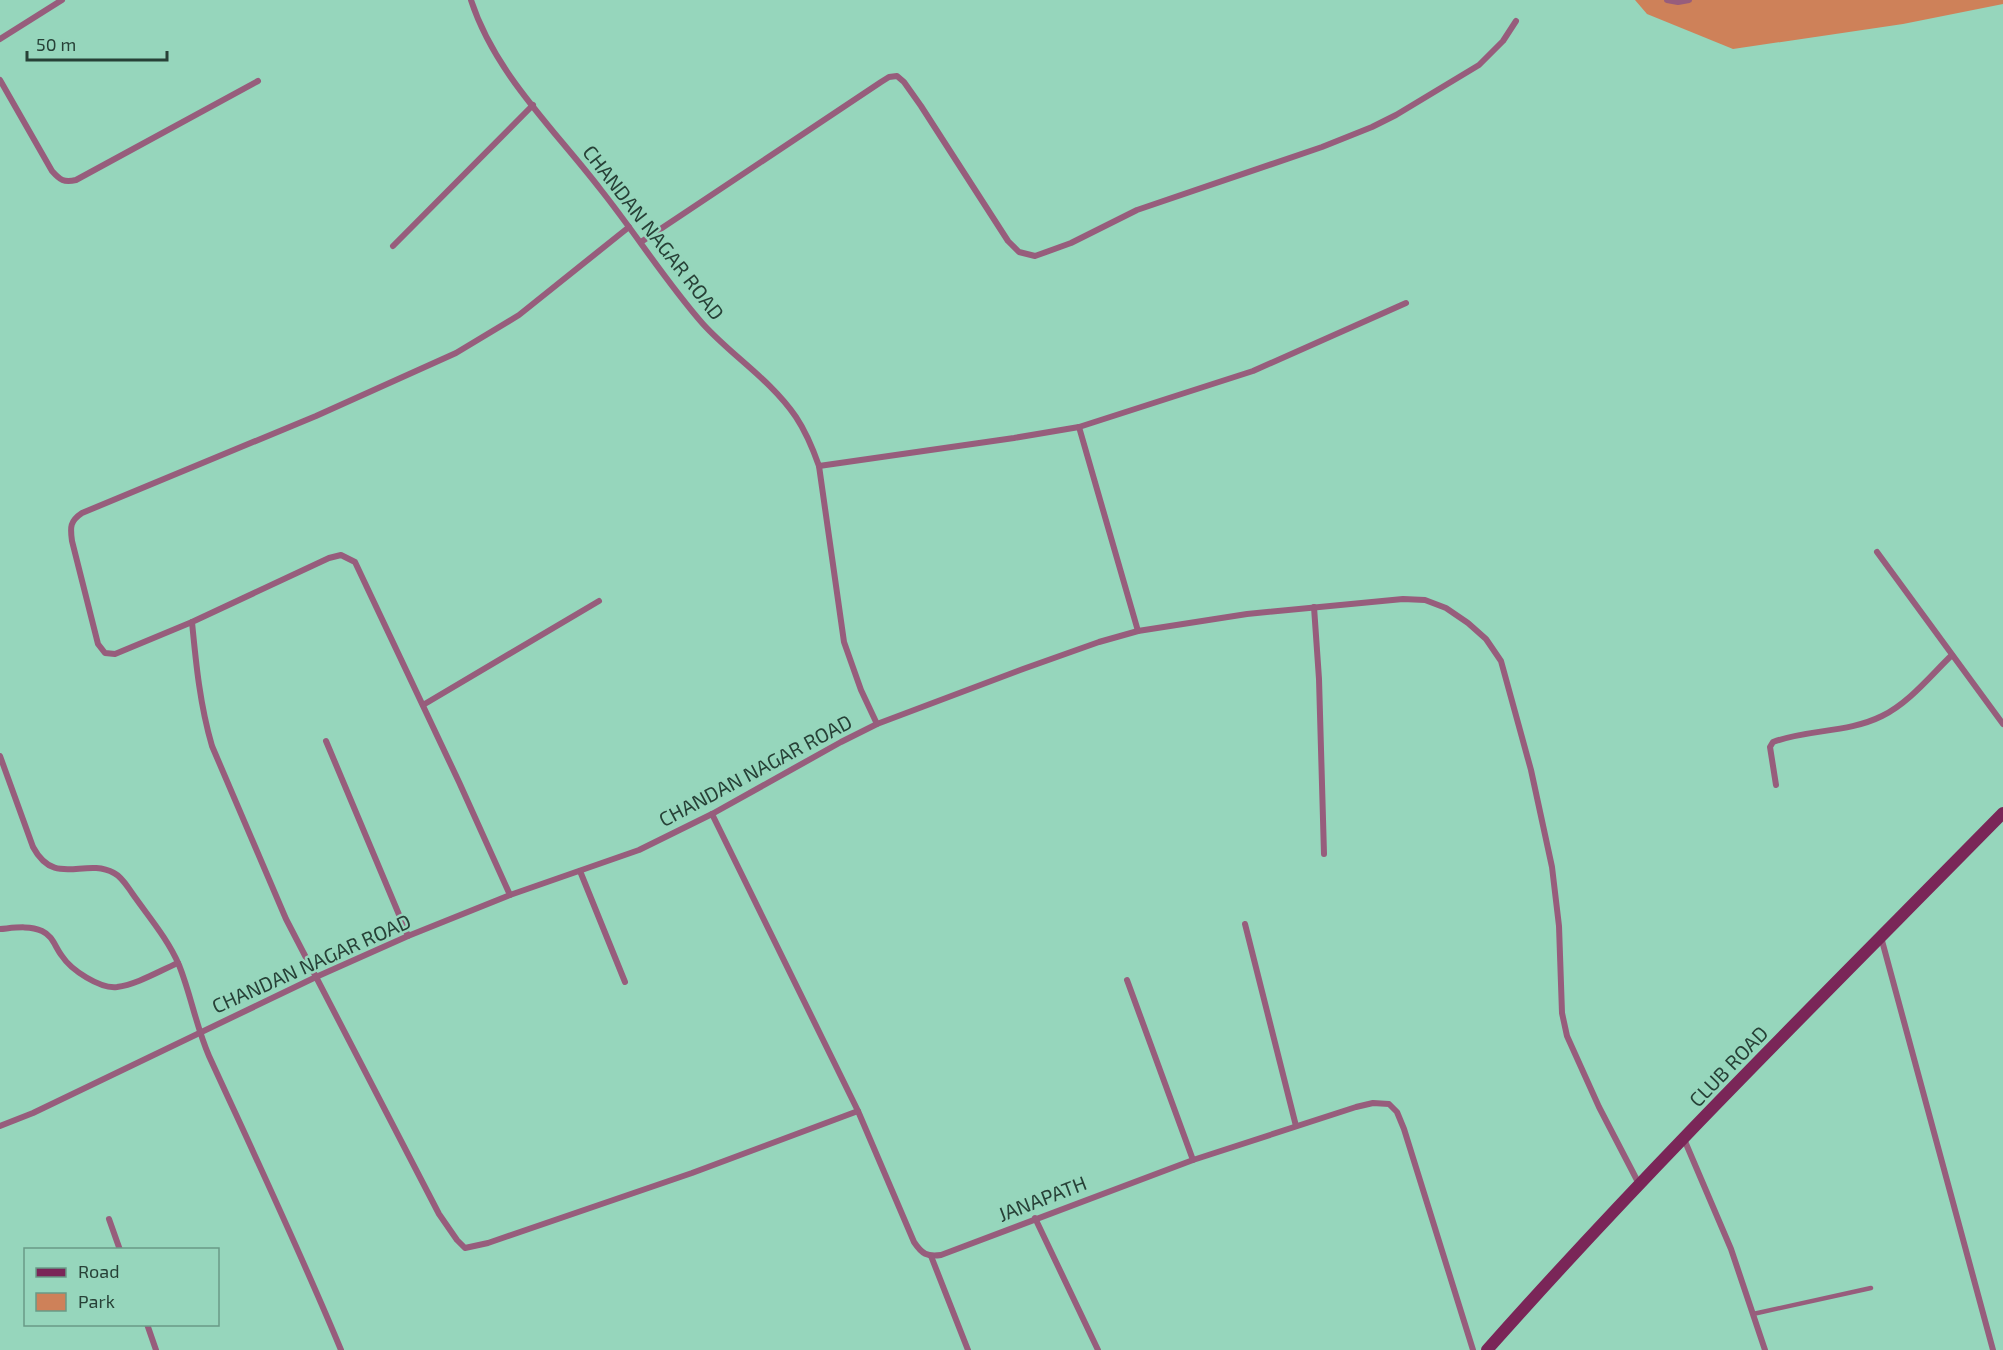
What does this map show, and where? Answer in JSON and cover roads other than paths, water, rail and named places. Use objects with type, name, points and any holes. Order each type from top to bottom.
[{"type":"street","points":[[0,39],[62,0]]},
{"type":"street","name":"CHANDAN NAGAR ROAD","points":[[0,1126],[33,1113],[199,1032],[408,936],[510,895],[639,850],[712,814],[877,724],[861,690],[844,642],[819,466],[812,445],[796,417],[758,374],[705,326],[516,85],[476,16],[471,0]]},
{"type":"street","points":[[1667,0],[1678,2],[1689,0]]},
{"type":"street","points":[[640,242],[881,82],[889,77],[897,76],[921,106],[1008,241],[1019,252],[1035,256],[1071,243],[1137,210],[1322,147],[1380,123],[1479,65],[1503,41],[1516,21]]},
{"type":"street","points":[[0,80],[52,171],[59,179],[67,182],[76,180],[258,81]]},
{"type":"street","points":[[393,246],[533,105]]},
{"type":"street","points":[[510,895],[364,579],[354,562],[341,555],[328,558],[192,622],[116,654],[105,653],[98,644],[70,527],[73,519],[82,513],[316,416],[465,348],[519,315],[629,227]]},
{"type":"street","points":[[819,466],[1078,427],[1253,371],[1406,303]]},
{"type":"street","points":[[1078,427],[1138,631]]},
{"type":"street","points":[[1876,552],[2003,724]]},
{"type":"street","points":[[877,724],[1034,665],[1138,631],[1247,614],[1403,599],[1425,600],[1446,608],[1486,639],[1501,661],[1528,760],[1552,867],[1558,926],[1561,1003],[1567,1036],[1599,1107],[1639,1185]]},
{"type":"street","points":[[423,705],[599,601]]},
{"type":"street","points":[[1314,607],[1324,854]]},
{"type":"street","points":[[192,622],[198,681],[205,723],[212,746],[286,919],[439,1214],[465,1248],[488,1243],[660,1184],[858,1111]]},
{"type":"street","points":[[1776,785],[1770,754],[1773,742],[1880,717],[1904,701],[1952,655]]},
{"type":"street","points":[[326,741],[408,936]]},
{"type":"street","points":[[0,756],[33,847],[40,859],[60,869],[102,869],[114,873],[125,883],[170,948],[186,984],[199,1032],[299,1250],[341,1350]]},
{"type":"street","name":"CLUB ROAD","points":[[1487,1350],[1553,1275],[1639,1185],[2003,813]]},
{"type":"street","points":[[712,814],[858,1111],[914,1242],[922,1253],[931,1256],[968,1350]]},
{"type":"street","points":[[580,871],[625,982]]},
{"type":"street","points":[[1245,924],[1296,1126]]},
{"type":"street","points":[[0,929],[24,927],[44,932],[70,965],[95,982],[110,988],[128,984],[178,963]]},
{"type":"street","points":[[1881,937],[1993,1350]]},
{"type":"street","points":[[1127,980],[1193,1160]]},
{"type":"street","name":"JANAPATH","points":[[931,1256],[941,1255],[1193,1160],[1373,1103],[1389,1104],[1398,1112],[1473,1350]]},
{"type":"street","points":[[1684,1139],[1731,1249],[1765,1350]]},
{"type":"street","points":[[1035,1218],[1098,1350]]},
{"type":"street","points":[[109,1219],[119,1248]]},
{"type":"street","points":[[148,1326],[156,1350]]},
{"type":"lane","points":[[1754,1314],[1871,1288]]}]
